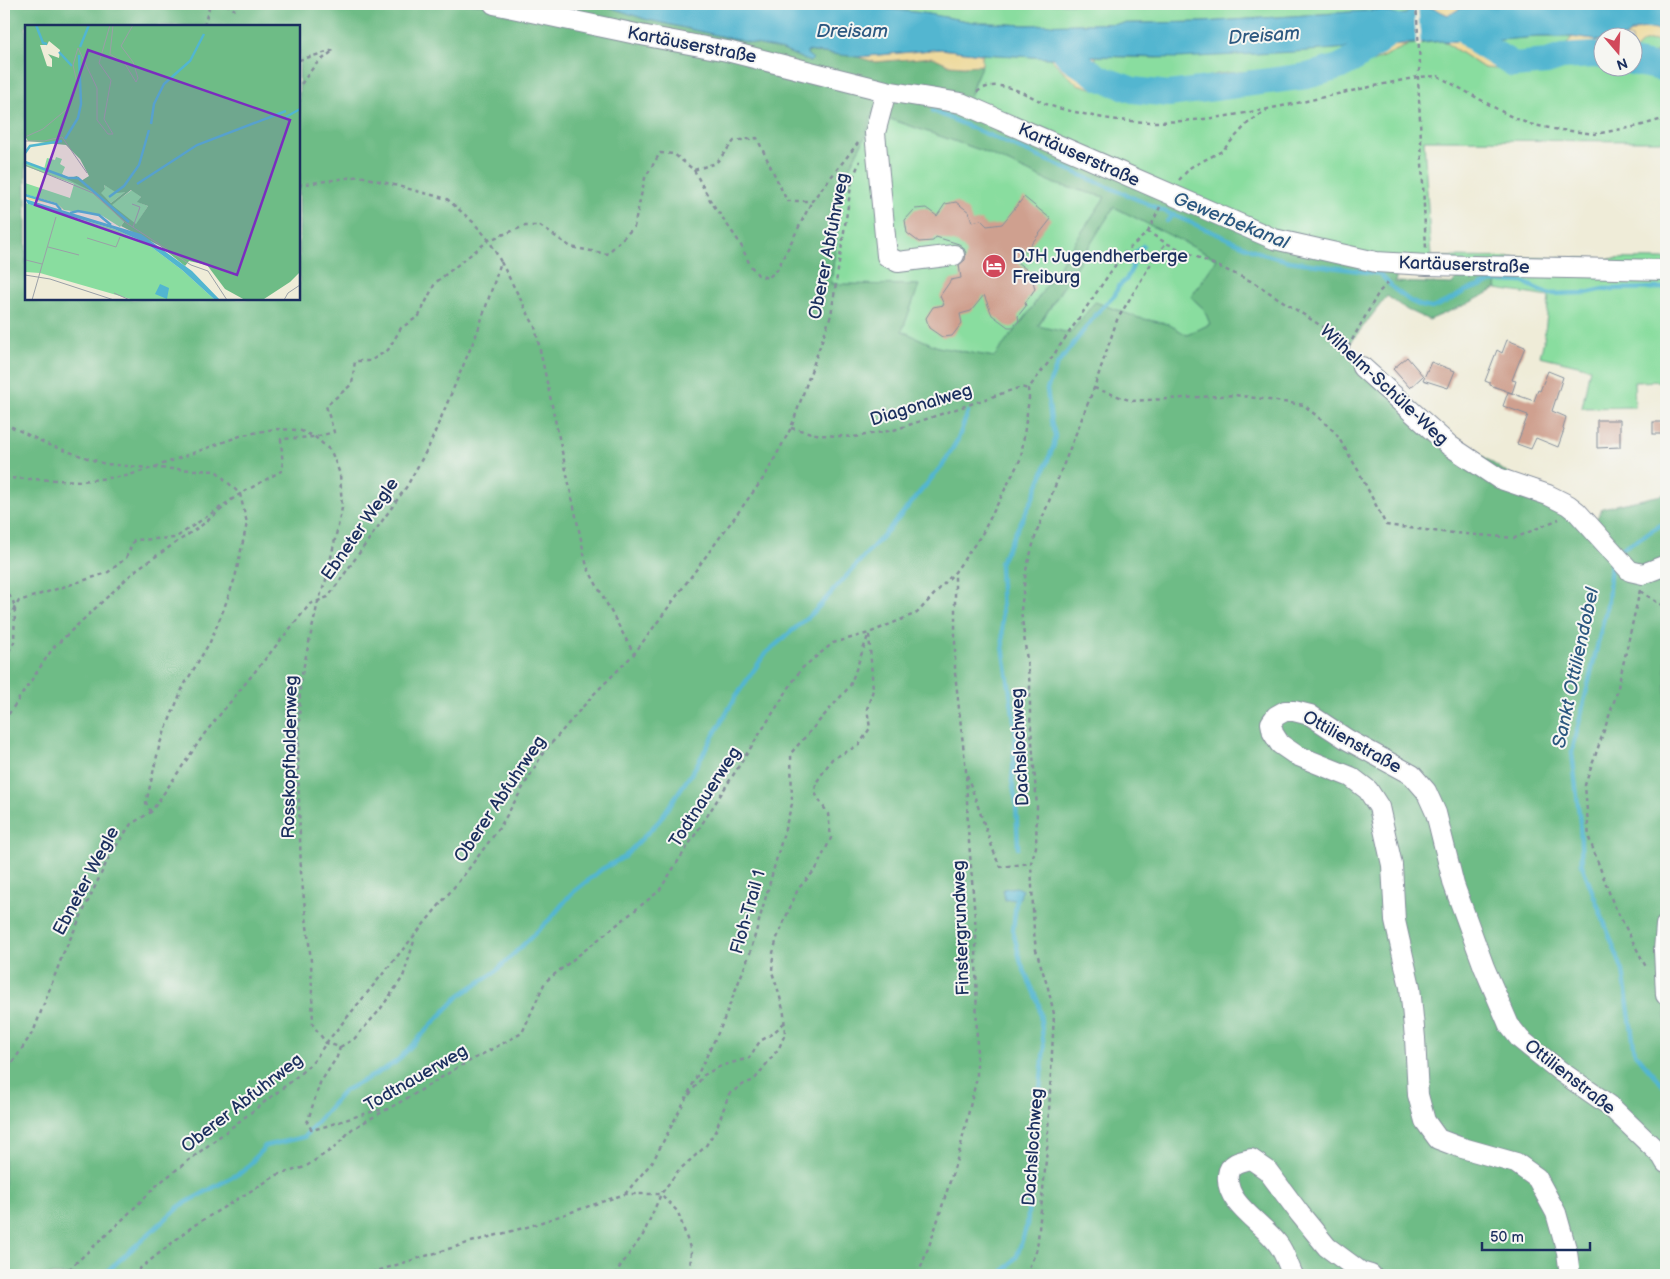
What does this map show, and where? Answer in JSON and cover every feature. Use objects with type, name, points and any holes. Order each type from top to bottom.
[{"type":"street","name":"Kartäuserstraße","points":[[494,4],[727,51],[886,91],[961,103],[1166,196],[1274,239],[1376,262],[1427,265],[1666,270]]},
{"type":"street","points":[[886,91],[872,136],[887,256],[898,262],[954,255]]},
{"type":"street","name":"Wilhelm-Schüle-Weg","points":[[1362,367],[1450,446],[1498,478],[1548,495],[1568,505],[1577,512],[1641,582]]},
{"type":"street","points":[[1641,582],[1666,565]]},
{"type":"street","name":"Ottilienstraße","points":[[1570,1275],[1567,1252],[1556,1213],[1537,1178],[1516,1163],[1438,1139],[1425,1121],[1418,1095],[1410,987],[1395,921],[1392,865],[1379,807],[1368,790],[1351,777],[1296,755],[1280,744],[1273,733],[1271,723],[1276,716],[1294,711],[1310,715],[1348,740],[1412,774],[1426,791],[1436,813],[1454,885],[1484,967],[1509,1025],[1520,1039],[1560,1071],[1608,1104],[1666,1162]]},
{"type":"street","points":[[1666,925],[1664,950],[1666,995]]},
{"type":"street","points":[[1293,1275],[1279,1244],[1232,1197],[1227,1184],[1228,1171],[1237,1162],[1251,1160],[1267,1170],[1327,1247],[1362,1272],[1372,1275]]},
{"type":"path","points":[[204,25],[210,4]]},
{"type":"path","points":[[226,4],[235,10]]},
{"type":"path","points":[[1025,4],[1073,4]]},
{"type":"path","points":[[1416,4],[1427,265]]},
{"type":"path","points":[[300,60],[334,50],[315,65],[300,86]]},
{"type":"path","points":[[961,103],[981,88],[993,85],[1008,87],[1053,106],[1081,114],[1139,123],[1186,122],[1269,109],[1418,77],[1438,76],[1508,115],[1530,124],[1554,129],[1595,134],[1639,126],[1666,118]]},
{"type":"path","points":[[1028,389],[1123,254],[1148,232],[1166,196],[1191,167],[1222,151],[1248,123],[1269,109]]},
{"type":"path","points":[[4,624],[19,601],[107,573],[126,558],[134,540],[175,538],[240,494],[283,470],[281,439],[315,437],[334,432],[326,406],[352,384],[355,361],[370,361],[388,350],[401,328],[419,316],[435,283],[489,240],[525,226],[540,226],[571,247],[607,254],[634,227],[644,178],[660,153],[674,154],[694,170],[710,200],[740,243],[750,265],[758,275],[768,278],[777,270],[812,201],[859,142],[872,136]]},
{"type":"path","name":"Oberer Abfuhrweg","points":[[63,1275],[158,1184],[293,1080],[314,1061],[326,1043],[416,935],[500,826],[543,753],[593,695],[634,654],[766,476],[791,428],[831,316],[852,180],[872,136]]},
{"type":"path","points":[[694,170],[716,163],[734,141],[757,138],[787,201],[812,201]]},
{"type":"path","points":[[300,185],[360,176],[447,198],[489,240],[535,328],[587,567],[634,654]]},
{"type":"path","points":[[1148,232],[1166,243]]},
{"type":"path","name":"Wilhelm-Schüle-Weg","points":[[1166,243],[1253,282],[1329,331],[1348,347],[1362,367]]},
{"type":"path","name":"Dachslochweg","points":[[1026,1275],[1037,1249],[1047,1150],[1054,1014],[1036,950],[1031,863],[1036,847],[1037,807],[1030,715],[1030,686],[1021,610],[1026,570],[1036,534],[1094,388],[1117,320],[1166,243]]},
{"type":"path","name":"Ebneter Wegle","points":[[4,1076],[34,1030],[62,954],[110,856],[131,824],[151,812],[205,733],[310,604],[328,597],[407,486],[429,446],[477,333],[501,262]]},
{"type":"path","points":[[1348,347],[1379,292],[1396,273],[1398,263]]},
{"type":"path","name":"Diagonalweg","points":[[791,428],[820,435],[854,438],[894,430],[1021,387],[1028,389]]},
{"type":"path","points":[[1094,388],[1132,401],[1235,395],[1304,405],[1335,432],[1358,470],[1386,525],[1515,538],[1577,512]]},
{"type":"path","name":"Todtnauerweg","points":[[132,1275],[192,1226],[278,1175],[305,1167],[335,1147],[352,1129],[455,1069],[522,1033],[545,982],[659,892],[801,669],[833,643],[869,634],[917,613],[955,572],[982,534],[1021,458],[1029,398],[1028,389]]},
{"type":"path","points":[[4,423],[50,445],[105,464],[216,471],[240,494],[247,522],[235,578],[224,611],[210,642],[183,687],[160,744],[146,803],[151,812]]},
{"type":"path","name":"Rosskopfhaldenweg","points":[[4,478],[82,481],[126,476],[243,435],[274,429],[299,430],[315,437],[331,451],[340,474],[342,508],[300,683],[298,770],[301,873],[311,961],[313,1025],[326,1043]]},
{"type":"path","points":[[4,722],[53,648],[137,569],[202,525],[240,494]]},
{"type":"path","name":"Finstergrundweg","points":[[918,1275],[933,1235],[959,1152],[977,1077],[976,931],[968,830],[966,771],[955,673],[955,572]]},
{"type":"path","points":[[1641,582],[1666,608]]},
{"type":"path","points":[[1641,582],[1616,696],[1584,785],[1589,838],[1614,903],[1654,982],[1666,991]]},
{"type":"path","points":[[4,588],[13,601],[15,608],[14,642],[4,660]]},
{"type":"path","points":[[614,1275],[643,1235],[661,1194],[678,1171],[705,1147],[716,1130],[729,1094],[754,1080],[779,1048],[785,1034],[779,993],[772,972],[773,954],[777,938],[798,888],[816,869],[830,838],[828,814],[815,793],[816,783],[832,759],[859,745],[870,728],[867,709],[873,690],[869,634]]},
{"type":"path","name":"Floh-Trail 1","points":[[625,1194],[653,1161],[686,1100],[721,1027],[750,953],[792,804],[791,753],[850,686],[869,634]]},
{"type":"path","points":[[966,771],[996,858],[1001,866],[1031,863]]},
{"type":"path","points":[[388,1108],[358,1115],[333,1125],[312,1130],[307,1124],[320,1083],[337,1057],[340,1047],[354,1039],[380,1011],[403,977],[416,935]]},
{"type":"path","points":[[686,1100],[704,1075],[721,1066],[748,1058],[760,1041],[772,1034],[784,1023]]},
{"type":"path","points":[[326,1043],[340,1047]]},
{"type":"path","points":[[364,1275],[527,1227],[625,1194],[661,1194],[678,1212],[691,1251],[690,1275]]},
{"type":"green space","points":[[4,4],[600,4],[645,19],[783,50],[810,62],[812,59],[806,51],[858,57],[875,62],[933,57],[950,65],[982,65],[974,82],[970,99],[1170,203],[1398,271],[1395,282],[1453,284],[1457,277],[1497,277],[1496,289],[1429,320],[1407,310],[1387,296],[1345,350],[1365,376],[1591,530],[1602,508],[1666,494],[1666,1275],[4,1275]],"holes":[[[873,113],[983,151],[1055,184],[1105,197],[1027,315],[994,357],[938,347],[902,331],[919,285],[831,284],[843,180],[865,137]],[[1114,207],[1217,259],[1191,297],[1204,309],[1210,324],[1187,335],[1168,324],[1139,318],[1095,302],[1070,333],[1038,326]]]},
{"type":"green space","points":[[844,4],[1420,4],[1410,7],[1406,14],[1396,15],[1380,10],[1204,22],[1025,25],[973,22],[922,13]]},
{"type":"green space","points":[[1572,37],[1564,49],[1526,59],[1519,59],[1505,54],[1496,40]]},
{"type":"green space","points":[[1647,40],[1666,40],[1666,52],[1642,55],[1642,43]]},
{"type":"green space","points":[[1443,41],[1484,68],[1592,65],[1592,78],[1642,78],[1642,75],[1666,76],[1666,141],[1424,140],[1431,257],[1666,259],[1666,381],[1634,382],[1635,407],[1582,408],[1590,368],[1540,356],[1544,340],[1549,297],[1496,289],[1496,277],[1457,277],[1458,274],[1274,247],[970,99],[982,54],[1050,58],[1078,84],[1235,92],[1290,87],[1340,77],[1408,45]]},
{"type":"green space","points":[[1351,48],[1350,55],[1298,67],[1218,74],[1171,86],[1126,80],[1099,71],[1095,56],[1156,58]]},
{"type":"green space","points":[[873,113],[983,151],[1055,184],[1105,197],[1027,315],[994,357],[938,347],[902,331],[919,285],[831,284],[843,180],[865,137]]},
{"type":"green space","points":[[1114,207],[1217,259],[1191,297],[1204,309],[1210,324],[1187,335],[1168,324],[1139,318],[1095,302],[1070,333],[1038,327]]},
{"type":"sand","points":[[1421,4],[1502,4],[1491,7],[1459,9],[1448,15]]},
{"type":"sand","points":[[1642,28],[1666,32],[1666,40],[1653,40],[1642,44]]},
{"type":"sand","points":[[1572,37],[1592,40],[1592,66],[1521,71],[1484,68],[1443,41],[1477,42],[1496,40],[1505,54],[1519,59],[1542,56],[1564,49]]},
{"type":"sand","points":[[1408,45],[1340,77],[1290,87],[1155,99],[1113,94],[1077,84],[1050,58],[1095,56],[1099,71],[1126,80],[1171,86],[1218,74],[1298,67],[1349,55],[1351,48]]},
{"type":"sand","points":[[941,49],[982,54],[982,65],[950,65],[933,57],[875,62],[858,57]]},
{"type":"sand","points":[[1666,52],[1666,76],[1642,75],[1642,55]]},
{"type":"water","name":"Dreisam","points":[[600,4],[844,4],[922,13],[973,22],[1025,25],[1204,22],[1380,10],[1396,15],[1406,14],[1415,7],[1420,6],[1448,15],[1464,8],[1492,7],[1503,4],[1666,4],[1666,32],[1644,28],[1592,28],[1592,40],[1572,37],[1537,37],[1477,42],[1443,41],[1177,58],[1095,56],[1050,58],[982,54],[941,49],[858,57],[807,51],[807,54],[813,59],[810,62],[783,50],[645,19]]},
{"type":"water","points":[[1016,887],[1022,890],[1020,898],[1005,900],[1003,889]]},
{"type":"pier","points":[[1414,4],[1418,4],[1421,46],[1416,46]]},
{"type":"building","name":"DJH Jugendherberge Freiburg","points":[[1024,197],[1051,219],[1017,262],[1031,273],[1035,289],[1018,316],[1019,321],[1013,327],[1008,327],[992,315],[984,295],[971,311],[960,314],[962,323],[952,336],[942,337],[929,328],[926,318],[933,307],[944,305],[940,296],[951,280],[961,278],[959,265],[965,260],[966,253],[959,244],[936,237],[933,241],[919,242],[907,233],[905,220],[915,209],[926,208],[937,216],[945,204],[956,202],[969,212],[972,222],[981,220],[987,226],[1002,224]]},
{"type":"building","points":[[1507,340],[1525,347],[1512,380],[1516,381],[1512,393],[1490,385],[1490,383],[1485,381],[1497,350],[1502,353]]},
{"type":"building","points":[[1407,357],[1423,376],[1410,388],[1393,369]]},
{"type":"building","points":[[1431,362],[1455,371],[1448,388],[1423,380]]},
{"type":"building","points":[[1548,371],[1563,377],[1552,411],[1566,417],[1564,430],[1558,447],[1536,438],[1531,449],[1517,444],[1528,415],[1503,406],[1508,392],[1534,401]]},
{"type":"building","points":[[1597,420],[1620,420],[1620,447],[1597,448]]},
{"type":"building","points":[[1653,422],[1666,422],[1666,434],[1653,434]]},
{"type":"waterway","points":[[1458,25],[1477,42],[1514,65],[1547,62],[1562,57],[1592,55]]},
{"type":"waterway","points":[[1055,40],[1069,57],[1100,78],[1133,90],[1169,94],[1307,76],[1339,67],[1356,58],[1398,27]]},
{"type":"waterway","points":[[1642,64],[1666,69]]},
{"type":"waterway","name":"Gewerbekanal","points":[[933,111],[1263,254],[1289,261],[1380,274],[1394,289],[1410,301],[1421,306],[1432,308],[1465,291],[1495,281],[1523,282],[1548,294],[1586,293],[1604,289],[1666,288]]},
{"type":"waterway","name":"Gewerbekanal","points":[[1167,221],[1174,214]]},
{"type":"waterway","points":[[1018,848],[1016,801],[1012,781],[1016,734],[1003,646],[1000,563],[1032,500],[1054,445],[1055,435],[1051,421],[1047,389],[1057,365],[1097,313],[1115,295],[1118,287],[1126,280],[1133,266],[1130,263],[1135,253],[1143,246]]},
{"type":"waterway","points":[[103,1275],[180,1206],[245,1170],[265,1146],[304,1137],[344,1091],[396,1062],[460,995],[494,973],[551,918],[571,894],[602,869],[624,857],[659,821],[695,768],[736,696],[765,654],[813,613],[897,520],[944,463],[958,439],[968,412]]},
{"type":"waterway","name":"Sankt Ottiliendobel","points":[[1623,548],[1666,522]]},
{"type":"waterway","name":"Sankt Ottiliendobel","points":[[1611,562],[1608,601],[1572,752],[1580,823],[1582,865],[1623,971],[1635,1053],[1666,1089]]},
{"type":"waterway","points":[[1000,1275],[1017,1256],[1027,1225],[1044,1048],[1039,1004],[1021,963],[1013,931],[1017,893]]},
{"type":"place","name":"DJH Jugendherberge Freiburg","points":[[994,266]]}]
